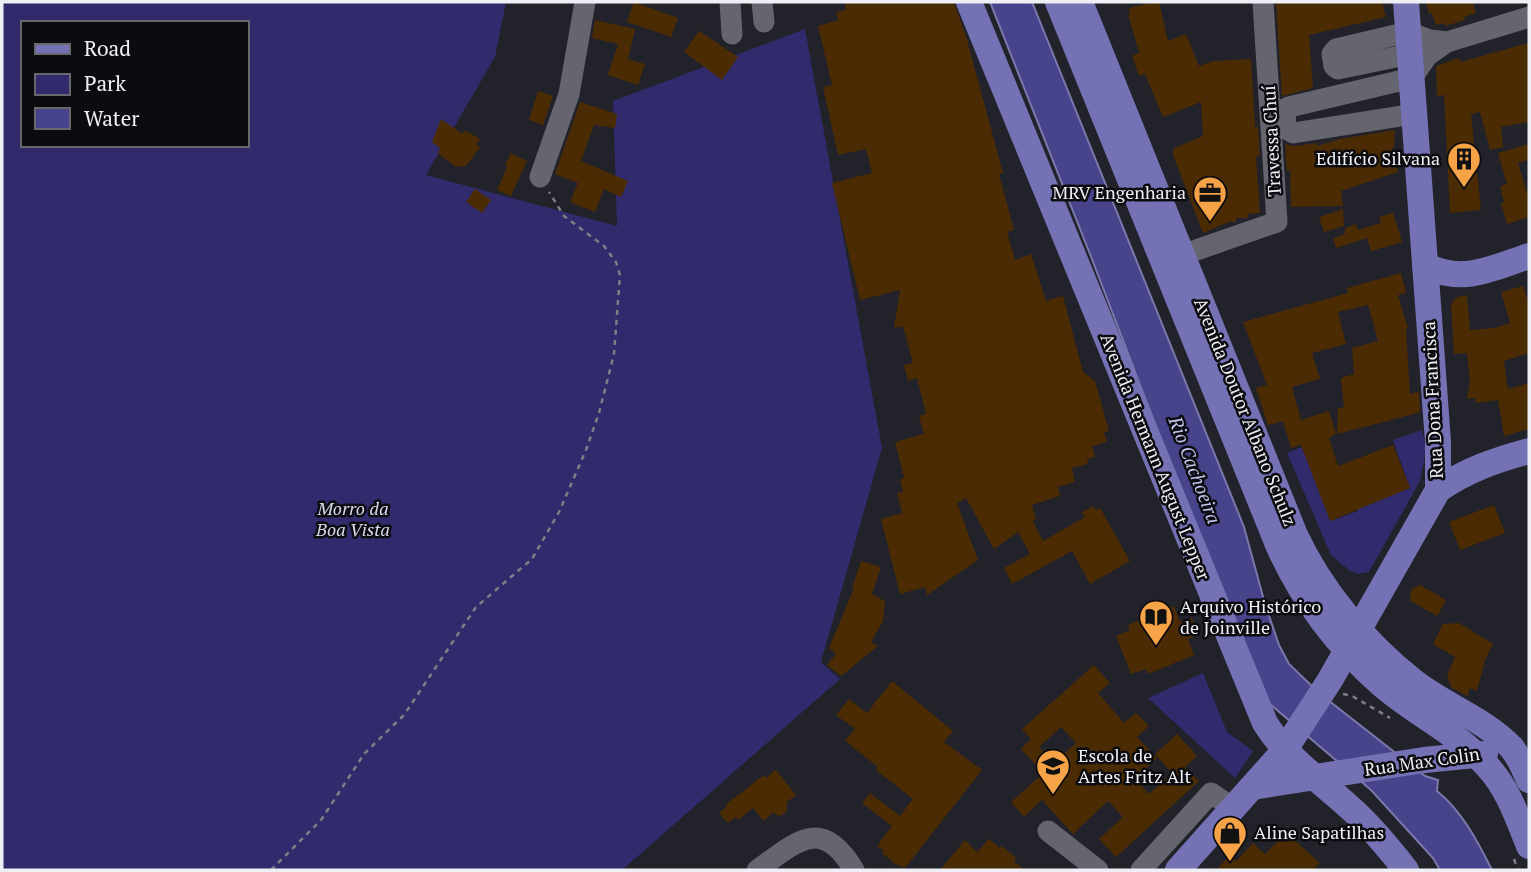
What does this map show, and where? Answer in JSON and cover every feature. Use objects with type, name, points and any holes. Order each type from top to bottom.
[{"type":"main road","name":"Avenida Hermann August Lepper","points":[[969,2],[1265,723],[1290,743],[1315,777],[1372,829],[1406,870]]},
{"type":"main road","name":"Avenida Doutor Albano Schulz","points":[[1058,2],[1279,547],[1297,584],[1353,639]]},
{"type":"main road","name":"Avenida Doutor Albano Schulz","points":[[1080,2],[1296,536],[1353,639],[1383,686],[1444,716],[1485,727],[1521,746]]},
{"type":"main road","name":"Rua Dona Francisca","points":[[1178,870],[1332,691],[1353,639],[1438,490],[1438,442],[1406,2]]},
{"type":"main road","points":[[1425,265],[1440,273],[1462,275],[1529,256]]},
{"type":"main road","points":[[1438,490],[1476,467],[1529,451]]},
{"type":"main road","points":[[1324,586],[1354,595],[1382,589]]},
{"type":"main road","name":"Avenida Doutor Albano Schulz","points":[[1444,716],[1488,766],[1505,791],[1521,852]]},
{"type":"main road","points":[[1420,761],[1444,716]]},
{"type":"main road","points":[[1521,746],[1529,780]]},
{"type":"main road","name":"Rua Max Colin","points":[[1315,777],[1476,755],[1521,746]]},
{"type":"main road","points":[[1252,787],[1315,777]]},
{"type":"street","points":[[540,177],[569,94],[585,2]]},
{"type":"street","points":[[730,2],[732,34]]},
{"type":"street","name":"Travessa Chuí","points":[[1182,255],[1277,222],[1263,2]]},
{"type":"street","points":[[1410,55],[1427,56],[1447,42],[1529,17]]},
{"type":"street","points":[[1414,114],[1293,133],[1286,129],[1285,110],[1346,92],[1410,55],[1430,40],[1447,42]]},
{"type":"street","points":[[1346,92],[1351,125]]},
{"type":"street","points":[[1141,870],[1211,793],[1233,808]]},
{"type":"street","points":[[1048,831],[1098,870]]},
{"type":"street","points":[[757,870],[800,840],[812,837],[827,840],[854,870]]},
{"type":"path","points":[[271,870],[321,820],[364,754],[404,715],[476,607],[532,559],[559,512],[586,450],[599,413],[614,354],[620,275],[616,262],[604,246],[564,216],[540,177]]},
{"type":"path","points":[[1332,691],[1352,696],[1395,721]]},
{"type":"path","points":[[1518,870],[1521,852]]},
{"type":"green space","name":"Morro da Boa Vista","points":[[2,2],[506,2],[495,57],[426,175],[617,226],[613,101],[805,29],[882,448],[821,662],[840,679],[622,870],[2,870]]},
{"type":"green space","points":[[1422,430],[1426,449],[1420,481],[1369,572],[1358,574],[1350,571],[1331,555],[1287,453],[1302,447],[1331,521],[1358,511],[1352,494],[1367,505],[1410,488],[1393,440]]},
{"type":"green space","points":[[1203,673],[1227,732],[1253,751],[1235,778],[1148,698]]},
{"type":"water","name":"Rio Cachoeira","points":[[990,2],[1032,2],[1244,527],[1265,604],[1279,645],[1289,664],[1319,693],[1425,776],[1438,780],[1437,791],[1462,817],[1492,870],[1440,870],[1433,858],[1371,790],[1264,699],[1255,686],[1090,254]]},
{"type":"building","points":[[634,2],[678,18],[671,37],[627,22]]},
{"type":"building","points":[[844,2],[954,2],[1003,173],[999,174],[1014,230],[1007,232],[1015,260],[1031,254],[1046,301],[1063,296],[1083,372],[1095,381],[1109,431],[1104,432],[1107,442],[1092,446],[1095,457],[1087,459],[1088,464],[1072,468],[1075,482],[1058,487],[1060,496],[1032,505],[1036,519],[1033,521],[1043,541],[1085,517],[1082,512],[1093,506],[1096,510],[1100,508],[1130,561],[1090,584],[1072,551],[1012,584],[1004,568],[1030,554],[1018,532],[994,549],[966,498],[957,503],[978,560],[927,595],[925,587],[900,594],[881,519],[902,513],[897,493],[903,492],[900,479],[904,478],[895,442],[924,434],[919,416],[926,414],[917,378],[908,381],[904,365],[913,363],[903,326],[894,328],[900,290],[860,300],[832,183],[872,173],[866,149],[838,155],[823,87],[832,85],[818,26],[838,20],[836,12],[846,10]]},
{"type":"building","points":[[1159,2],[1168,41],[1186,34],[1199,66],[1213,61],[1251,59],[1255,127],[1258,127],[1260,156],[1256,156],[1260,213],[1248,214],[1248,218],[1236,218],[1236,222],[1229,222],[1203,233],[1173,155],[1173,149],[1203,136],[1201,102],[1163,117],[1145,74],[1139,76],[1132,56],[1139,53],[1128,14],[1129,8]]},
{"type":"building","points":[[1276,2],[1382,2],[1386,17],[1309,35],[1313,88],[1282,96]]},
{"type":"building","points":[[1426,2],[1473,2],[1476,13],[1464,17],[1465,20],[1445,26],[1445,23],[1436,25]]},
{"type":"building","points":[[595,20],[635,29],[628,59],[645,64],[638,85],[608,75],[618,44],[592,38]]},
{"type":"building","points":[[699,31],[738,57],[722,80],[684,52]]},
{"type":"building","points":[[1529,43],[1529,122],[1501,127],[1503,147],[1490,150],[1480,112],[1471,114],[1481,210],[1450,213],[1444,95],[1437,96],[1436,66],[1459,58],[1460,62]]},
{"type":"building","points":[[538,91],[553,96],[543,125],[529,120]]},
{"type":"building","points":[[580,102],[617,114],[615,128],[594,125],[581,161],[628,181],[621,197],[604,189],[595,212],[570,202],[578,183],[555,174]]},
{"type":"building","points":[[441,119],[461,133],[466,131],[480,139],[476,144],[480,147],[466,166],[456,167],[438,153],[440,148],[432,142]]},
{"type":"building","points":[[1395,130],[1394,148],[1391,149],[1398,172],[1341,191],[1343,206],[1291,207],[1290,170],[1287,171],[1285,144],[1295,146],[1317,143],[1317,146],[1340,139]]},
{"type":"building","points":[[1529,144],[1529,160],[1518,163],[1529,200],[1529,217],[1507,224],[1500,186],[1507,184],[1498,153]]},
{"type":"building","points":[[511,153],[527,161],[511,196],[497,190]]},
{"type":"building","points":[[475,189],[491,200],[482,213],[466,202]]},
{"type":"building","points":[[1343,209],[1344,226],[1324,232],[1319,217]]},
{"type":"building","points":[[1393,213],[1402,242],[1371,251],[1367,238],[1336,248],[1333,238],[1345,234],[1345,228],[1356,224],[1358,230],[1381,223],[1379,217]]},
{"type":"building","points":[[1401,273],[1406,293],[1398,295],[1408,328],[1410,394],[1419,392],[1420,411],[1337,434],[1338,408],[1344,407],[1341,378],[1354,374],[1352,348],[1378,341],[1368,305],[1338,312],[1346,344],[1312,353],[1320,379],[1292,387],[1301,420],[1329,411],[1336,434],[1329,438],[1338,466],[1393,445],[1410,488],[1330,521],[1301,445],[1291,448],[1283,421],[1268,425],[1256,388],[1267,385],[1243,322],[1348,293],[1347,288]]},
{"type":"building","points":[[1523,286],[1529,304],[1529,353],[1504,361],[1508,389],[1529,383],[1529,429],[1504,436],[1498,400],[1476,403],[1475,398],[1467,399],[1470,381],[1467,353],[1454,354],[1451,304],[1457,297],[1467,295],[1470,330],[1494,328],[1510,323],[1501,292]]},
{"type":"building","points":[[1494,505],[1505,533],[1460,550],[1449,522]]},
{"type":"building","points":[[861,561],[881,567],[872,594],[885,601],[883,621],[871,642],[878,646],[841,676],[827,665],[836,654],[829,648],[854,588]]},
{"type":"building","points":[[1420,585],[1446,600],[1437,616],[1411,601],[1410,593]]},
{"type":"building","name":"Arquivo Histórico de Joinville","points":[[1174,606],[1180,622],[1192,618],[1199,635],[1188,639],[1194,655],[1148,674],[1146,669],[1131,674],[1116,636],[1130,630],[1128,625]]},
{"type":"building","points":[[1459,623],[1493,644],[1485,660],[1477,691],[1470,688],[1467,696],[1451,687],[1447,675],[1455,657],[1433,644],[1443,624]]},
{"type":"building","points":[[1094,665],[1110,683],[1098,693],[1124,723],[1136,713],[1149,726],[1137,737],[1157,758],[1135,779],[1149,794],[1172,773],[1155,754],[1177,734],[1197,756],[1185,767],[1199,781],[1116,857],[1099,839],[1123,817],[1108,801],[1073,834],[1042,800],[1024,817],[1011,802],[1043,773],[1021,749],[1031,739],[1022,729]],"holes":[[[1061,727],[1076,743],[1054,763],[1039,747]]]},
{"type":"building","points":[[892,681],[953,731],[944,742],[982,770],[905,868],[895,864],[877,846],[892,826],[862,803],[870,793],[900,816],[913,799],[845,741],[855,729],[836,715],[849,699],[867,713]]},
{"type":"building","points":[[776,770],[796,795],[787,802],[787,812],[779,816],[773,813],[764,821],[753,808],[738,820],[736,817],[728,823],[719,813],[727,807],[725,805],[764,775],[766,778]]},
{"type":"building","points":[[1286,833],[1320,863],[1313,870],[1216,870],[1230,855],[1236,861],[1253,843],[1265,854]]},
{"type":"building","points":[[989,839],[1016,858],[1014,861],[1025,870],[940,870],[965,840],[977,852]]},
{"type":"place","name":"Edifício Silvana","points":[[1464,189]]},
{"type":"place","name":"MRV Engenharia","points":[[1210,223]]},
{"type":"place","name":"Arquivo Histórico de Joinville","points":[[1156,647]]},
{"type":"place","name":"Escola de Artes Fritz Alt","points":[[1053,796]]},
{"type":"place","name":"Aline Sapatilhas","points":[[1230,863]]}]
